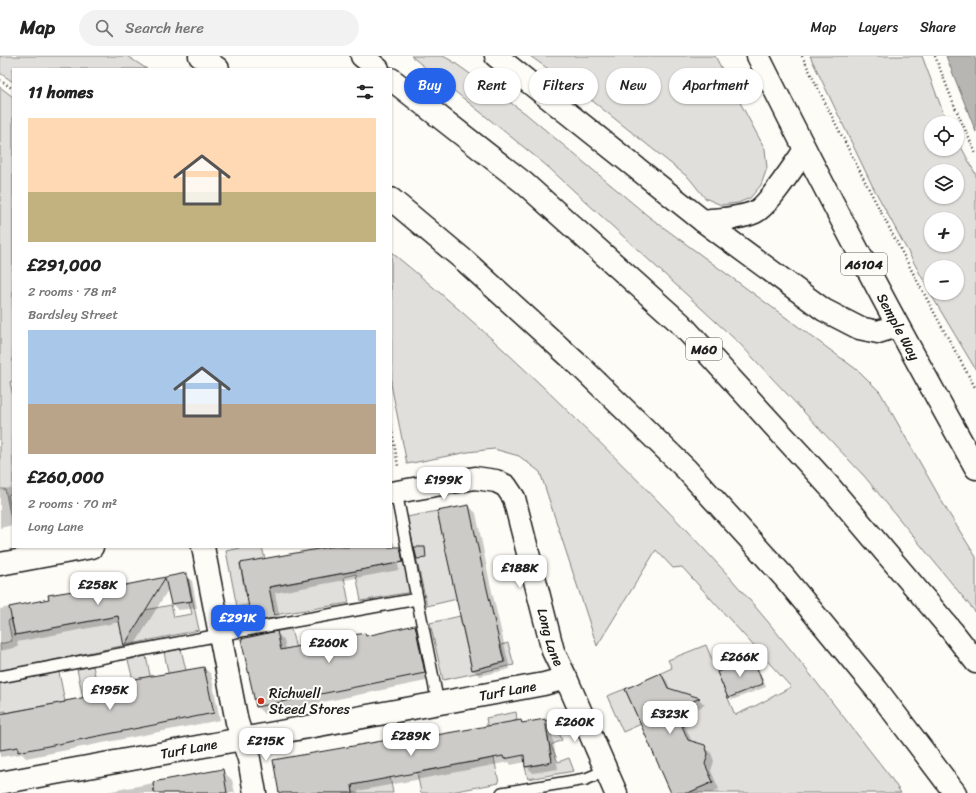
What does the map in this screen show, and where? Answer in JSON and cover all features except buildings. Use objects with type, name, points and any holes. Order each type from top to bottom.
[{"type":"main road","points":[[200,56],[217,68]]},
{"type":"main road","points":[[362,56],[377,68]]},
{"type":"main road","points":[[496,56],[704,221],[824,310],[859,328],[878,332],[897,326]]},
{"type":"main road","name":"Semple Way","points":[[758,56],[805,150],[897,326],[976,468]]},
{"type":"main road","name":"M60","points":[[392,80],[524,183],[680,323],[830,487],[952,631],[976,662]]},
{"type":"main road","points":[[704,221],[740,217],[756,211],[770,198],[805,150]]},
{"type":"main road","points":[[392,201],[465,261],[581,367],[686,469],[784,577],[877,690],[955,793]]},
{"type":"main road","name":"Long Lane","points":[[397,492],[475,478],[496,481],[506,486],[514,498],[553,651],[616,793]]},
{"type":"main road","points":[[0,564],[87,548]]},
{"type":"main road","points":[[203,548],[237,722],[243,738],[255,793]]},
{"type":"main road","name":"Turf Lane","points":[[0,783],[544,684],[566,678]]},
{"type":"lane","points":[[397,492],[438,703]]},
{"type":"lane","points":[[0,677],[220,634],[417,599]]},
{"type":"lane","points":[[502,793],[586,779],[605,771]]},
{"type":"path","points":[[802,56],[845,143],[938,321],[976,389]]},
{"type":"path","points":[[935,56],[955,107],[976,154]]},
{"type":"path","points":[[0,80],[12,88]]},
{"type":"path","points":[[392,436],[397,492]]},
{"type":"shaded area","points":[[0,56],[127,56],[145,68],[12,68],[12,81],[0,73]]},
{"type":"shaded area","points":[[411,56],[443,56],[464,70],[464,99],[456,92],[456,68],[426,68]]},
{"type":"shaded area","points":[[530,56],[715,56],[721,68],[669,68],[669,104],[741,104],[765,149],[767,168],[761,185],[750,198],[738,203],[721,205],[705,198],[689,178],[596,104],[598,104],[598,68],[547,68]]},
{"type":"shaded area","points":[[810,56],[922,56],[945,116],[924,116],[924,156],[964,156],[964,152],[976,175],[976,370],[934,300],[964,300],[964,260],[924,260],[924,281],[872,185]]},
{"type":"shaded area","points":[[946,56],[974,56],[976,60],[976,132]]},
{"type":"shaded area","points":[[0,87],[12,96],[12,381],[10,382],[12,391],[12,493],[8,495],[12,513],[11,519],[5,489],[0,489]]},
{"type":"shaded area","points":[[470,104],[512,104],[648,216],[860,372],[880,392],[948,512],[976,557],[976,613],[865,477],[740,344],[547,166]]},
{"type":"shaded area","points":[[392,253],[461,311],[528,373],[612,454],[689,533],[727,574],[810,673],[889,775],[901,793],[688,793],[713,782],[709,773],[696,762],[707,757],[708,754],[705,746],[692,749],[688,740],[655,755],[651,748],[684,733],[674,710],[685,704],[687,699],[671,695],[661,673],[672,668],[668,660],[706,645],[735,715],[791,687],[682,567],[673,568],[656,550],[597,646],[540,472],[519,456],[494,449],[468,452],[407,464],[392,389]]},
{"type":"shaded area","points":[[437,511],[457,599],[427,606],[407,517]]},
{"type":"shaded area","points":[[240,548],[262,548],[265,559],[240,564],[245,592],[393,564],[391,551],[403,549],[411,592],[361,601],[356,574],[344,577],[349,603],[274,615],[272,600],[237,607],[226,551]]},
{"type":"shaded area","points":[[186,573],[199,630],[0,671],[0,644],[12,641],[8,621],[11,619],[15,635],[118,616],[121,629],[135,612],[171,605],[174,617],[192,614],[189,602],[192,601]]},
{"type":"shaded area","points":[[460,616],[472,670],[505,662],[501,645],[508,643],[514,665],[443,680],[430,623]]},
{"type":"shaded area","points":[[291,629],[298,657],[279,661],[273,632]]},
{"type":"shaded area","points":[[181,649],[188,679],[170,682],[164,652]]},
{"type":"shaded area","points":[[146,656],[152,685],[135,688],[128,660]]},
{"type":"shaded area","points":[[93,666],[99,695],[83,698],[77,669]]},
{"type":"shaded area","points":[[59,672],[65,702],[6,713],[6,711],[0,712],[0,683]]},
{"type":"shaded area","points":[[625,689],[641,724],[623,732],[607,696]]},
{"type":"shaded area","points":[[516,712],[517,720],[514,721],[514,724],[491,744],[486,718]]},
{"type":"shaded area","points":[[553,720],[562,740],[551,745],[558,762],[569,758],[574,771],[528,779],[525,767],[543,764],[543,761],[552,759],[545,721]]},
{"type":"shaded area","points":[[494,758],[499,783],[446,793],[421,793],[417,772]]},
{"type":"shaded area","points":[[390,777],[393,793],[353,793],[352,785]]},
{"type":"place","name":"Richwell Steed Stores","points":[[261,701]]}]
